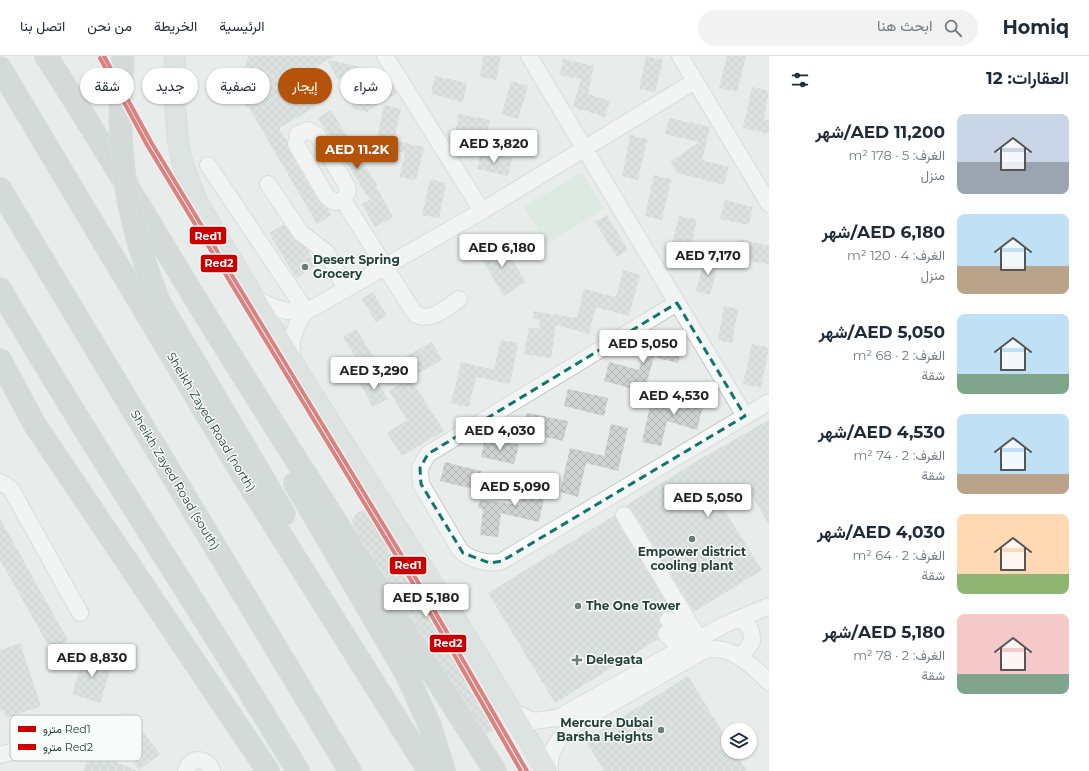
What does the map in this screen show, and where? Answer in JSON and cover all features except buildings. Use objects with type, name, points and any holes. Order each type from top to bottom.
[{"type":"highway","points":[[46,56],[96,133],[155,234],[224,345],[496,771]]},
{"type":"highway","points":[[123,56],[120,123],[125,184],[138,244],[159,302],[280,507],[300,553],[307,576]]},
{"type":"highway","name":"Sheikh Zayed Road (north)","points":[[0,68],[243,475],[429,771]]},
{"type":"highway","name":"Sheikh Zayed Road (south)","points":[[0,189],[350,771]]},
{"type":"highway","points":[[0,289],[74,415],[248,687],[298,771]]},
{"type":"highway","points":[[224,345],[260,423],[406,675],[430,726],[444,771]]},
{"type":"highway","points":[[0,360],[7,376],[35,425],[268,771]]},
{"type":"main road","points":[[175,56],[175,117],[178,142],[190,186],[224,250],[293,363],[549,771]]},
{"type":"street","points":[[385,56],[482,211]]},
{"type":"street","points":[[529,56],[745,416]]},
{"type":"street","points":[[680,56],[769,204]]},
{"type":"street","points":[[293,363],[291,347],[294,332],[309,310],[385,268],[482,211],[695,81]]},
{"type":"street","points":[[208,165],[309,310]]},
{"type":"street","points":[[268,184],[301,233],[327,253],[346,289]]},
{"type":"street","points":[[343,200],[412,310],[420,317],[431,317],[459,299]]},
{"type":"street","points":[[254,297],[274,308],[286,311],[309,310]]},
{"type":"street","points":[[677,303],[434,449],[423,461],[420,468],[421,484],[428,498],[463,553],[490,563],[496,563],[769,402]]},
{"type":"street","points":[[0,482],[11,489],[80,613]]},
{"type":"street","points":[[624,515],[690,644]]},
{"type":"street","points":[[513,712],[534,721],[557,718],[737,619],[769,606]]},
{"type":"street","points":[[737,619],[744,621],[750,626],[752,641],[744,653],[737,656]]},
{"type":"street","points":[[667,627],[680,631],[690,644]]},
{"type":"street","points":[[549,771],[551,754],[556,743],[572,726],[705,650],[722,649],[737,656],[769,682]]},
{"type":"street","points":[[0,755],[10,752]]},
{"type":"street","points":[[186,771],[190,763],[196,760],[202,760],[208,763],[212,771]]},
{"type":"highlighted area","points":[[677,303],[745,416],[502,561],[490,563],[463,553],[421,484],[420,468],[428,454]]},
{"type":"green space","points":[[582,172],[604,209],[546,244],[524,207]]},
{"type":"metro line","name":"Red1","points":[[104,56],[151,142],[418,582],[527,771]]},
{"type":"metro line","name":"Red2","points":[[100,58],[147,145],[414,585],[521,771]]},
{"type":"place","name":"Desert Spring Grocery","points":[[305,267]]},
{"type":"place","name":"Empower district cooling plant","points":[[692,539]]},
{"type":"place","name":"The One Tower","points":[[578,606]]},
{"type":"place","name":"Delegata","points":[[577,660]]},
{"type":"place","name":"Mercure Dubai Barsha Heights","points":[[661,730]]}]
